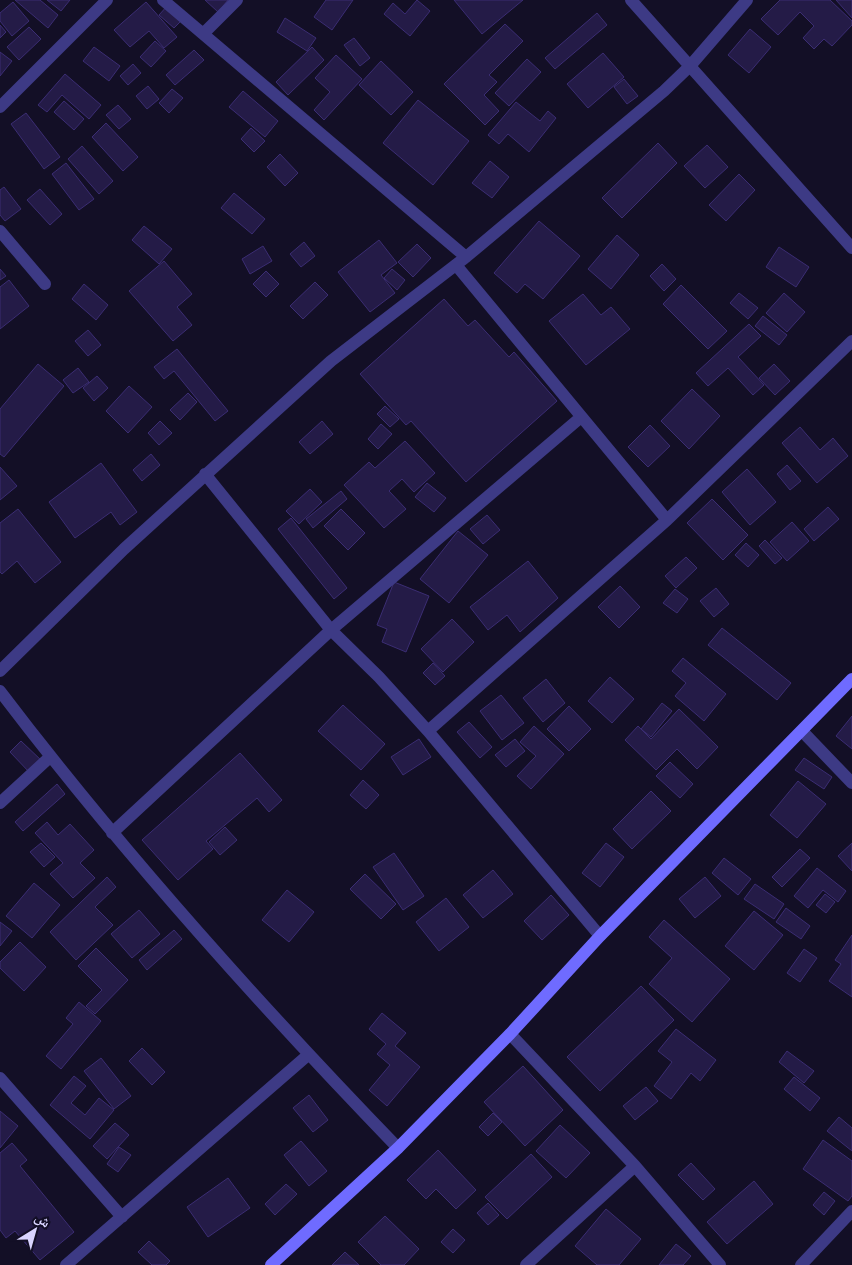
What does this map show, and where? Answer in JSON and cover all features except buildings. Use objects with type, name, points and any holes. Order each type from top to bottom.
[{"type":"street","points":[[0,107],[107,0]]},
{"type":"street","points":[[163,0],[204,33],[461,261],[580,418],[667,520]]},
{"type":"street","points":[[204,33],[238,0]]},
{"type":"street","points":[[631,0],[852,248]]},
{"type":"street","points":[[0,671],[124,549],[331,361],[461,261],[664,91],[690,66],[747,0]]},
{"type":"street","points":[[0,231],[45,284]]},
{"type":"street","points":[[428,732],[667,520],[852,341]]},
{"type":"street","points":[[112,834],[332,630],[580,418]]},
{"type":"street","points":[[205,474],[332,630],[428,732],[600,936]]},
{"type":"street","points":[[271,1265],[398,1148],[510,1034],[600,936],[852,679]]},
{"type":"street","points":[[0,691],[112,834],[308,1055],[398,1148]]},
{"type":"street","points":[[802,731],[852,783]]},
{"type":"street","points":[[0,803],[50,757]]},
{"type":"street","points":[[510,1034],[635,1166],[720,1265]]},
{"type":"street","points":[[66,1265],[308,1055]]},
{"type":"street","points":[[0,1078],[122,1217]]},
{"type":"street","points":[[526,1265],[635,1166]]},
{"type":"street","points":[[801,1265],[852,1211]]}]
